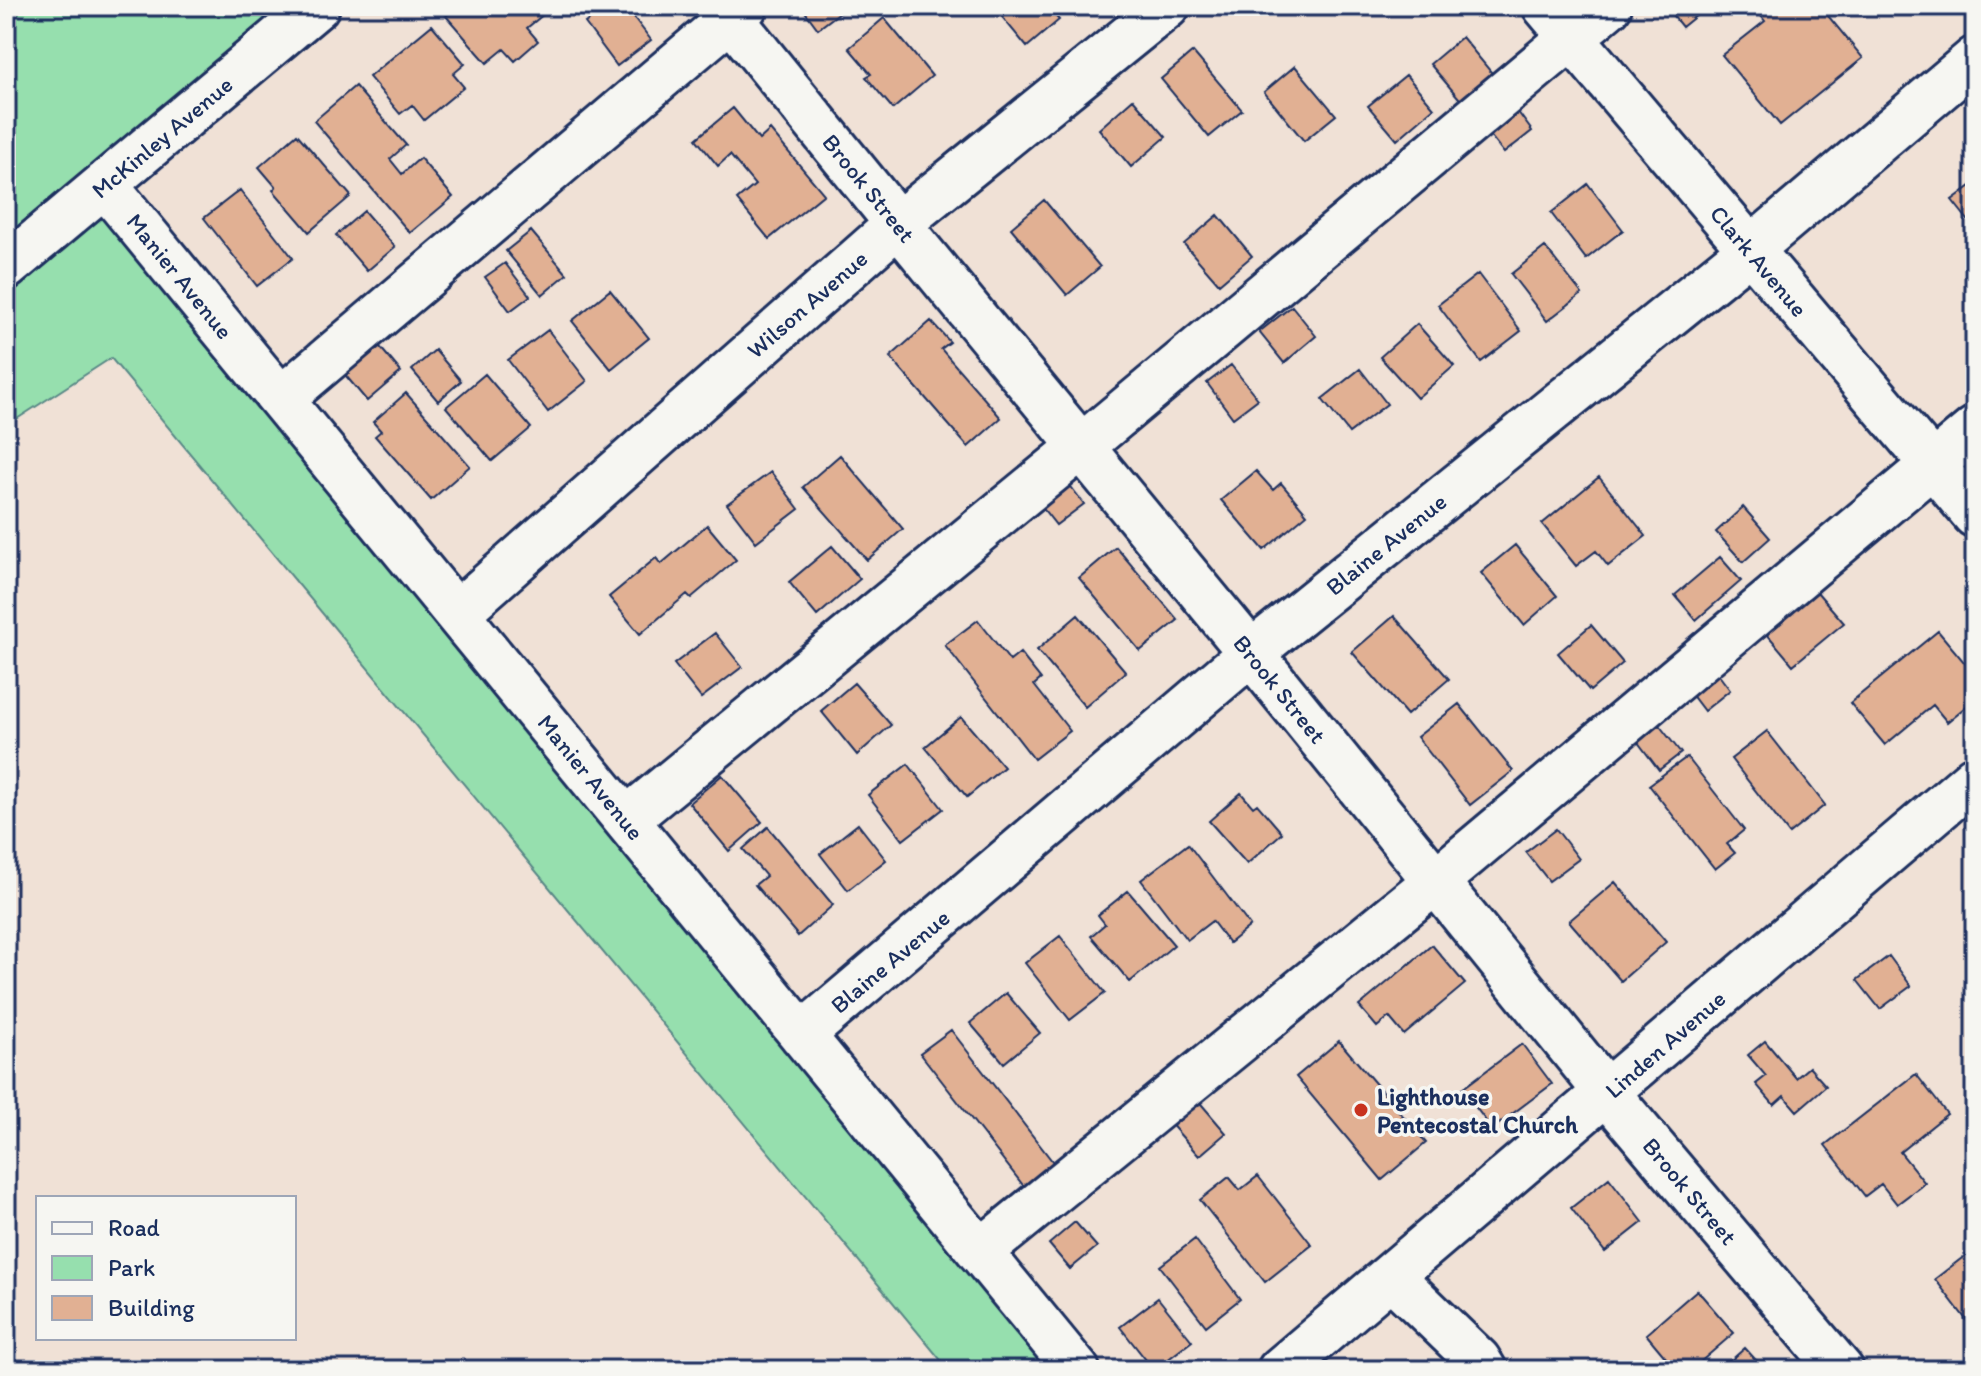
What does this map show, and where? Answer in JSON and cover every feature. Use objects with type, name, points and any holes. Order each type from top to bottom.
[{"type":"street","name":"McKinley Avenue","points":[[6,267],[317,6]]},
{"type":"street","name":"Wilson Avenue","points":[[457,613],[898,224],[1167,6]]},
{"type":"street","points":[[626,820],[1081,447],[1558,21],[1609,6]]},
{"type":"street","name":"Brook Street","points":[[732,10],[898,224],[1607,1093],[1841,1370]]},
{"type":"street","points":[[281,399],[732,10]]},
{"type":"street","name":"Clark Avenue","points":[[1558,21],[1975,515]]},
{"type":"street","name":"Blaine Avenue","points":[[802,1035],[1251,653],[1750,250],[1975,59]]},
{"type":"street","name":"Manier Avenue","points":[[105,185],[1077,1370]]},
{"type":"street","points":[[980,1252],[1436,881],[1975,429]]},
{"type":"street","name":"Linden Avenue","points":[[1280,1370],[1975,778]]},
{"type":"street","points":[[1392,1277],[1478,1360],[1484,1370]]},
{"type":"green space","points":[[6,6],[317,6],[105,185],[1077,1370],[949,1370],[111,358],[6,426]]},
{"type":"building","points":[[457,6],[547,6],[550,9],[527,28],[538,41],[515,61],[504,49],[487,63],[446,16]]},
{"type":"building","points":[[607,6],[625,6],[651,40],[617,66],[585,23]]},
{"type":"building","points":[[801,6],[848,6],[818,29]]},
{"type":"building","points":[[993,6],[1047,6],[1059,20],[1027,47]]},
{"type":"building","points":[[1665,6],[1708,6],[1682,27]]},
{"type":"building","points":[[1753,6],[1820,6],[1863,58],[1780,125],[1722,55],[1765,21]]},
{"type":"building","points":[[884,18],[932,76],[893,109],[866,77],[871,74],[849,48]]},
{"type":"building","points":[[432,25],[465,64],[453,74],[464,87],[424,120],[412,105],[400,114],[369,77]]},
{"type":"building","points":[[1462,37],[1496,78],[1464,104],[1430,64]]},
{"type":"building","points":[[1193,52],[1242,110],[1209,137],[1161,79]]},
{"type":"building","points":[[1295,66],[1336,115],[1304,141],[1264,92]]},
{"type":"building","points":[[1406,75],[1434,108],[1397,140],[1368,106]]},
{"type":"building","points":[[355,86],[406,145],[390,159],[402,174],[420,158],[453,197],[410,233],[314,121]]},
{"type":"building","points":[[1133,99],[1166,137],[1131,167],[1099,129]]},
{"type":"building","points":[[733,108],[759,140],[770,130],[824,194],[769,239],[737,200],[755,185],[730,155],[718,166],[696,139]]},
{"type":"building","points":[[1515,108],[1532,131],[1504,153],[1486,130]]},
{"type":"building","points":[[297,134],[351,196],[309,232],[273,190],[276,187],[259,167]]},
{"type":"building","points":[[1975,183],[1975,229],[1952,200]]},
{"type":"building","points":[[1588,184],[1623,230],[1586,259],[1551,213]]},
{"type":"building","points":[[240,190],[293,258],[257,286],[204,218]]},
{"type":"building","points":[[1044,200],[1100,267],[1067,295],[1011,228]]},
{"type":"building","points":[[364,211],[395,247],[367,271],[336,235]]},
{"type":"building","points":[[1218,215],[1252,256],[1219,284],[1184,244]]},
{"type":"building","points":[[531,231],[567,274],[542,295],[506,251]]},
{"type":"building","points":[[1545,247],[1582,294],[1547,321],[1511,274]]},
{"type":"building","points":[[505,263],[530,296],[510,311],[485,277]]},
{"type":"building","points":[[1478,274],[1521,331],[1481,362],[1438,305]]},
{"type":"building","points":[[610,290],[649,338],[611,369],[572,321]]},
{"type":"building","points":[[1292,306],[1316,336],[1284,363],[1259,332]]},
{"type":"building","points":[[931,321],[950,342],[941,349],[1001,418],[968,447],[890,357]]},
{"type":"building","points":[[1417,324],[1454,366],[1417,398],[1380,357]]},
{"type":"building","points":[[548,330],[587,381],[548,412],[508,360]]},
{"type":"building","points":[[375,341],[401,372],[367,401],[341,370]]},
{"type":"building","points":[[435,350],[461,381],[438,401],[412,370]]},
{"type":"building","points":[[1231,365],[1258,399],[1233,418],[1207,383]]},
{"type":"building","points":[[1360,369],[1387,404],[1349,433],[1322,399]]},
{"type":"building","points":[[485,374],[531,428],[492,461],[446,407]]},
{"type":"building","points":[[406,393],[470,466],[431,500],[375,436],[381,431],[373,422]]},
{"type":"building","points":[[840,455],[903,529],[867,560],[803,487]]},
{"type":"building","points":[[1256,471],[1273,490],[1281,483],[1307,514],[1264,550],[1221,500]]},
{"type":"building","points":[[771,472],[799,509],[756,542],[727,504]]},
{"type":"building","points":[[1599,477],[1646,536],[1608,566],[1596,551],[1576,566],[1542,524]]},
{"type":"building","points":[[1069,484],[1084,504],[1056,525],[1041,506]]},
{"type":"building","points":[[1743,507],[1770,538],[1743,562],[1716,532]]},
{"type":"building","points":[[707,525],[736,560],[691,598],[687,594],[640,634],[609,597],[656,558],[661,564]]},
{"type":"building","points":[[1515,545],[1557,596],[1524,625],[1481,573]]},
{"type":"building","points":[[832,546],[860,579],[817,616],[789,582]]},
{"type":"building","points":[[1116,547],[1178,620],[1140,651],[1079,578]]},
{"type":"building","points":[[1720,557],[1741,581],[1696,620],[1675,595]]},
{"type":"building","points":[[1817,592],[1844,623],[1793,665],[1767,634]]},
{"type":"building","points":[[1078,615],[1126,672],[1085,707],[1037,650]]},
{"type":"building","points":[[1394,616],[1449,679],[1407,715],[1352,652]]},
{"type":"building","points":[[978,620],[1010,661],[1020,653],[1041,679],[1034,685],[1070,731],[1034,759],[945,645]]},
{"type":"building","points":[[1591,625],[1623,663],[1590,691],[1558,653]]},
{"type":"building","points":[[1938,631],[1975,675],[1975,699],[1947,722],[1933,705],[1885,745],[1850,703]]},
{"type":"building","points":[[715,633],[742,667],[701,698],[674,664]]},
{"type":"building","points":[[1712,666],[1730,690],[1704,711],[1685,686]]},
{"type":"building","points":[[854,683],[891,725],[857,755],[821,711]]},
{"type":"building","points":[[1459,704],[1513,771],[1470,805],[1417,737]]},
{"type":"building","points":[[1652,716],[1681,753],[1659,770],[1631,733]]},
{"type":"building","points":[[961,717],[1004,767],[967,797],[925,747]]},
{"type":"building","points":[[1767,731],[1825,805],[1789,834],[1731,759]]},
{"type":"building","points":[[1687,757],[1744,830],[1727,844],[1735,853],[1715,869],[1649,785]]},
{"type":"building","points":[[908,764],[943,809],[903,840],[868,795]]},
{"type":"building","points":[[722,775],[762,822],[729,851],[689,803]]},
{"type":"building","points":[[1241,793],[1253,807],[1257,804],[1282,833],[1247,864],[1209,821]]},
{"type":"building","points":[[858,824],[886,860],[848,890],[820,854]]},
{"type":"building","points":[[768,827],[833,905],[798,936],[755,885],[766,876],[743,849]]},
{"type":"building","points":[[1556,829],[1579,859],[1549,881],[1526,852]]},
{"type":"building","points":[[1188,844],[1250,926],[1229,943],[1212,921],[1187,940],[1141,880]]},
{"type":"building","points":[[1615,882],[1666,942],[1621,981],[1569,921]]},
{"type":"building","points":[[1128,891],[1174,945],[1130,982],[1091,936],[1105,924],[1098,915]]},
{"type":"building","points":[[1060,936],[1105,993],[1070,1020],[1025,963]]},
{"type":"building","points":[[1432,945],[1465,984],[1404,1035],[1389,1017],[1377,1027],[1359,1006]]},
{"type":"building","points":[[1889,956],[1911,986],[1880,1009],[1857,980]]},
{"type":"building","points":[[1006,993],[1040,1033],[1004,1063],[970,1023]]},
{"type":"building","points":[[951,1030],[1056,1166],[1026,1189],[920,1053]]},
{"type":"building","name":"Lighthouse Pentecostal Church","points":[[1339,1041],[1426,1143],[1382,1180],[1296,1077]]},
{"type":"building","points":[[1765,1041],[1796,1078],[1809,1067],[1826,1086],[1797,1111],[1784,1096],[1774,1105],[1756,1084],[1766,1076],[1748,1055]]},
{"type":"building","points":[[1522,1044],[1552,1084],[1492,1129],[1462,1089]]},
{"type":"building","points":[[1916,1074],[1947,1114],[1900,1152],[1925,1183],[1897,1204],[1881,1184],[1865,1196],[1825,1145]]},
{"type":"building","points":[[1196,1098],[1226,1133],[1199,1156],[1169,1122]]},
{"type":"building","points":[[1258,1176],[1312,1245],[1265,1282],[1200,1200],[1229,1177],[1240,1190]]},
{"type":"building","points":[[1609,1178],[1643,1222],[1605,1252],[1571,1208]]},
{"type":"building","points":[[1075,1222],[1097,1247],[1070,1269],[1049,1244]]},
{"type":"building","points":[[1195,1239],[1240,1299],[1206,1326],[1160,1266]]},
{"type":"building","points":[[1975,1248],[1975,1317],[1968,1322],[1935,1279]]},
{"type":"building","points":[[1697,1290],[1734,1333],[1691,1370],[1676,1370],[1646,1334]]},
{"type":"building","points":[[1158,1298],[1192,1341],[1154,1370],[1120,1327]]},
{"type":"building","points":[[1745,1348],[1765,1370],[1720,1370]]},
{"type":"place","name":"Lighthouse Pentecostal Church","points":[[1361,1110]]}]
